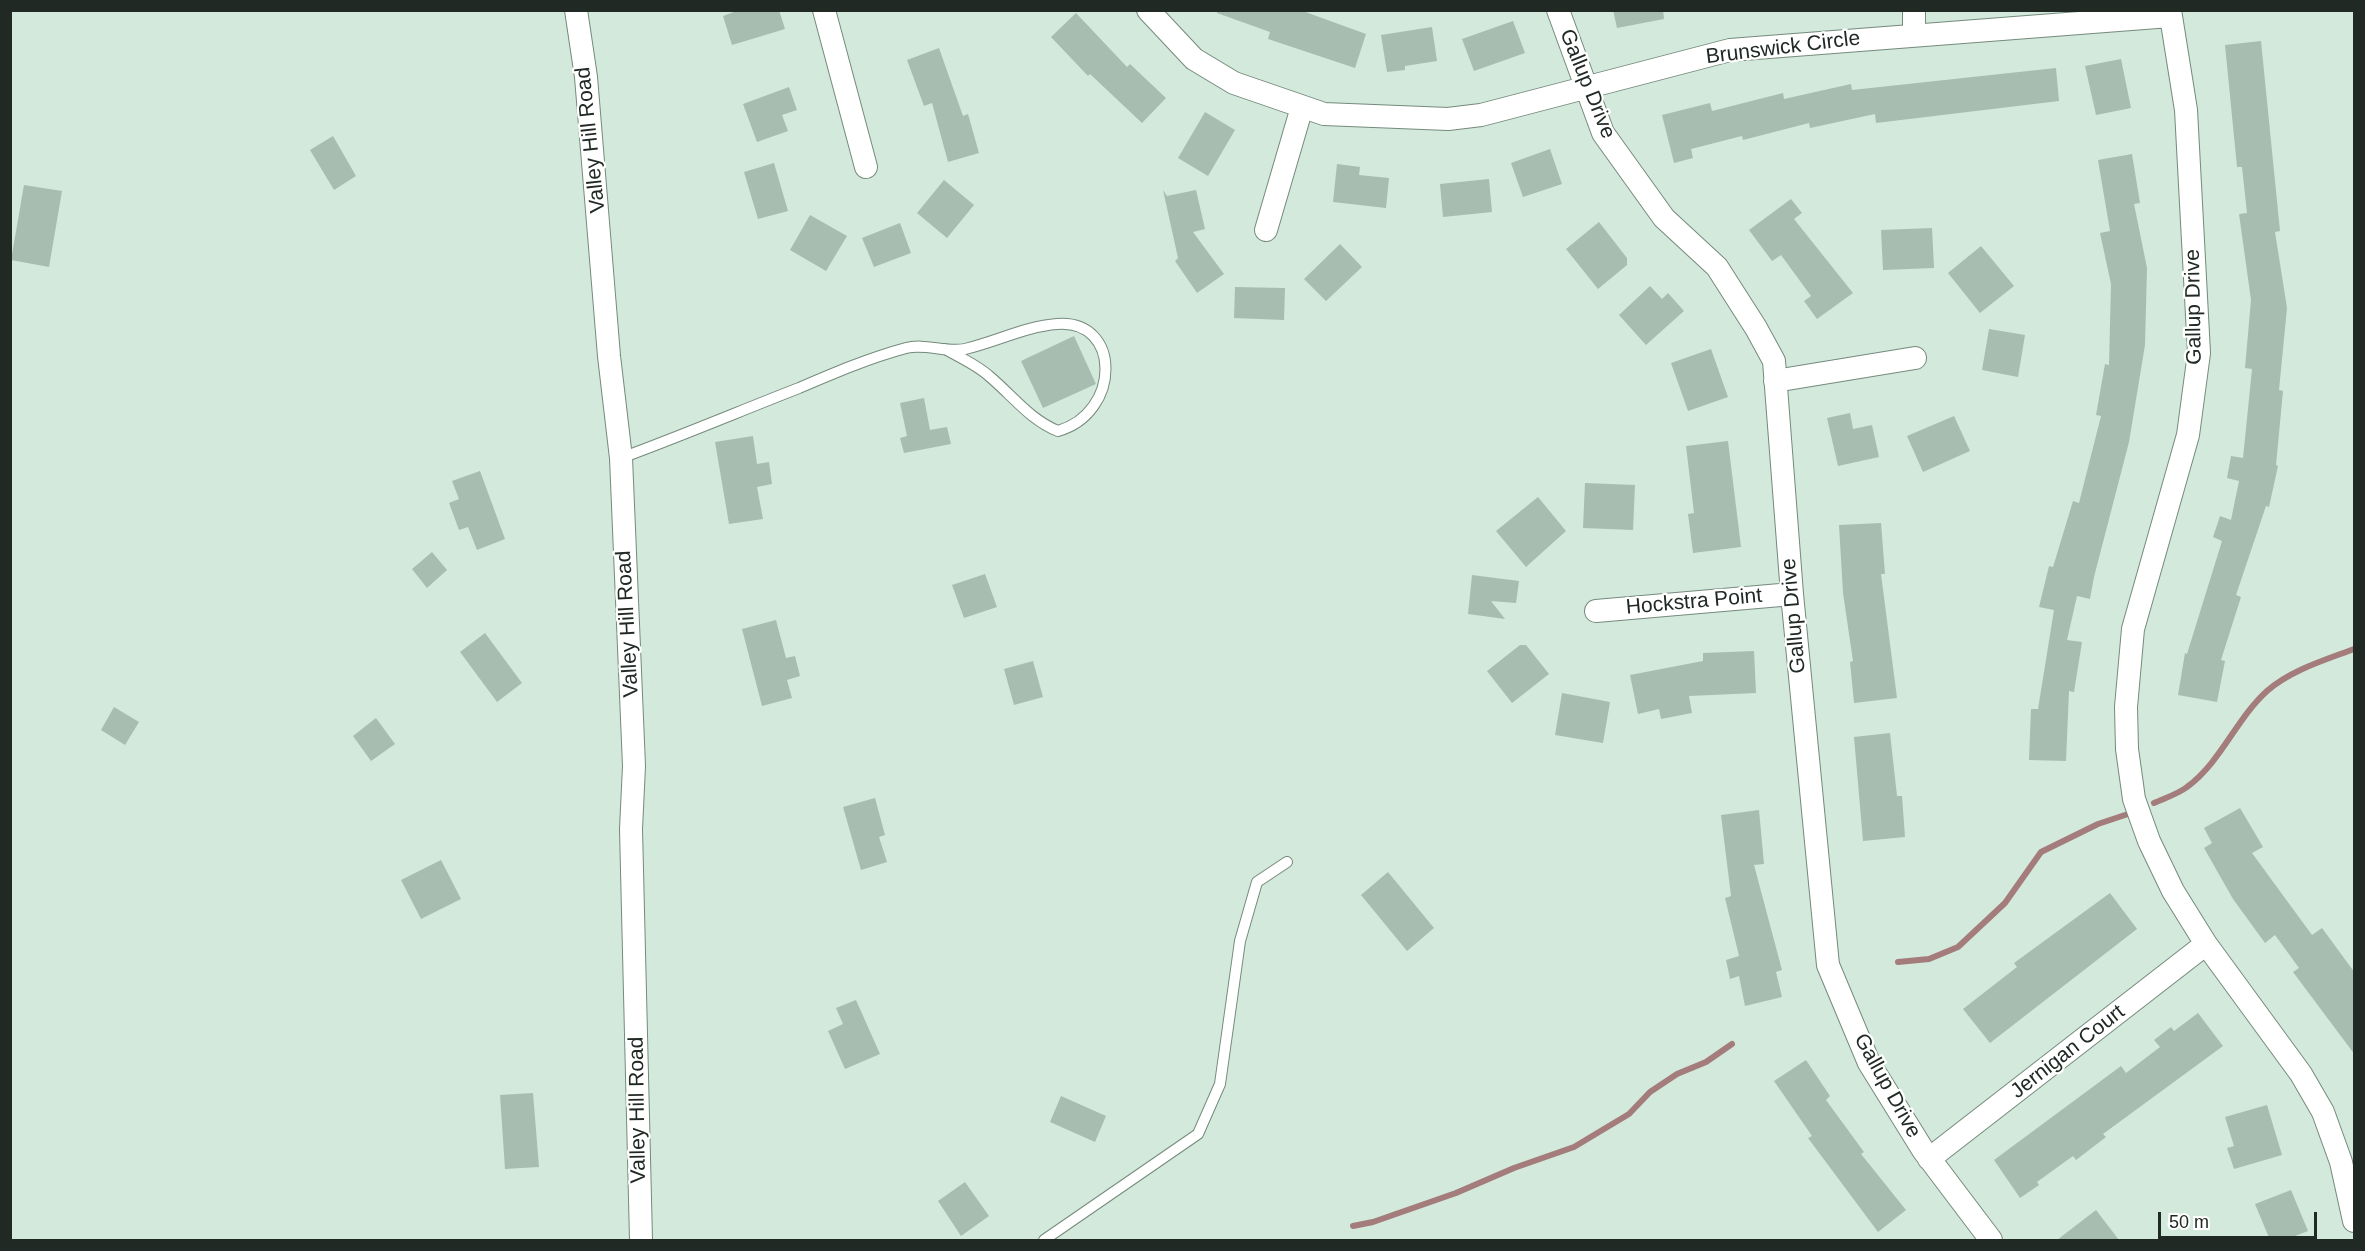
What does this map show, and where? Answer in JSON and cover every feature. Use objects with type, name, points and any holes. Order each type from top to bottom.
[{"type":"street","name":"Valley Hill Road","points":[[576,10],[586,77],[609,356],[621,458],[634,766],[631,828],[641,1240]]},
{"type":"street","points":[[824,10],[866,168]]},
{"type":"street","name":"Brunswick Circle","points":[[1148,10],[1194,59],[1233,83],[1324,114],[1448,119],[1481,115],[1730,50],[2170,13]]},
{"type":"street","name":"Gallup Drive","points":[[1558,10],[1584,87],[1603,133],[1664,218],[1717,267],[1774,361],[1792,594],[1828,965],[1869,1063],[1929,1159],[1991,1240]]},
{"type":"street","points":[[1914,10],[1914,35]]},
{"type":"street","name":"Gallup Drive","points":[[2170,13],[2186,110],[2199,352],[2188,435],[2133,630],[2126,707],[2127,749],[2134,800],[2149,841],[2173,891],[2206,944],[2301,1074],[2323,1112],[2341,1162],[2355,1221]]},
{"type":"street","points":[[1266,230],[1302,107]]},
{"type":"street","points":[[1775,381],[1915,358]]},
{"type":"street","name":"Hockstra Point","points":[[1596,611],[1792,594]]},
{"type":"street","name":"Jernigan Court","points":[[1929,1159],[2206,944]]},
{"type":"lane","points":[[621,458],[867,360],[909,347],[945,349],[962,350],[1057,324],[1078,326],[1098,342],[1107,378],[1101,397],[1086,417],[1059,430],[1045,426],[1006,394],[988,375],[945,349]]},
{"type":"lane","points":[[1044,1240],[1197,1134],[1220,1084],[1240,941],[1257,882],[1287,862]]},
{"type":"building","points":[[739,10],[779,10],[785,29],[732,45],[723,16]]},
{"type":"building","points":[[1217,10],[1300,10],[1366,34],[1355,68],[1268,39],[1270,32],[1217,13]]},
{"type":"building","points":[[1613,10],[1663,10],[1664,19],[1617,28]]},
{"type":"building","points":[[1076,13],[1127,67],[1130,64],[1166,98],[1142,123],[1090,74],[1088,76],[1051,37]]},
{"type":"building","points":[[1513,21],[1525,53],[1474,71],[1462,39]]},
{"type":"building","points":[[1432,27],[1437,61],[1405,66],[1405,70],[1387,72],[1381,35]]},
{"type":"building","points":[[2261,41],[2280,231],[2275,232],[2287,308],[2279,390],[2283,391],[2276,465],[2278,466],[2269,507],[2266,506],[2236,595],[2241,597],[2221,660],[2225,661],[2217,702],[2178,695],[2185,653],[2187,654],[2222,541],[2213,537],[2220,516],[2231,520],[2239,481],[2227,478],[2231,456],[2243,458],[2252,369],[2245,368],[2251,300],[2239,214],[2247,213],[2242,167],[2237,167],[2225,45]]},
{"type":"building","points":[[939,48],[963,116],[968,114],[979,153],[948,162],[932,103],[924,106],[907,60]]},
{"type":"building","points":[[2121,59],[2131,108],[2096,115],[2085,66]]},
{"type":"building","points":[[2056,68],[2059,101],[1876,123],[1875,114],[1810,128],[1809,123],[1743,140],[1742,136],[1691,149],[1693,158],[1674,163],[1662,115],[1710,103],[1712,111],[1783,93],[1784,99],[1851,84],[1852,90]]},
{"type":"building","points":[[789,87],[797,110],[782,115],[788,131],[757,142],[743,104]]},
{"type":"building","points":[[1205,112],[1235,130],[1208,176],[1178,158]]},
{"type":"building","points":[[333,136],[356,176],[334,190],[310,150]]},
{"type":"building","points":[[1550,149],[1562,184],[1523,197],[1511,163]]},
{"type":"building","points":[[2132,154],[2140,203],[2134,204],[2147,268],[2145,345],[2129,442],[2090,599],[2077,596],[2067,640],[2082,642],[2074,692],[2069,691],[2066,761],[2029,760],[2031,709],[2038,709],[2054,610],[2039,607],[2049,566],[2053,567],[2073,501],[2079,503],[2101,416],[2096,415],[2105,364],[2109,365],[2111,284],[2100,233],[2110,231],[2098,160]]},
{"type":"building","points":[[774,163],[788,211],[758,219],[744,172]]},
{"type":"building","points":[[1337,164],[1360,167],[1359,175],[1389,178],[1386,208],[1333,202]]},
{"type":"building","points":[[1489,179],[1492,212],[1443,217],[1440,184]]},
{"type":"building","points":[[944,180],[974,205],[947,238],[917,213]]},
{"type":"building","points":[[24,185],[62,191],[49,267],[11,260]]},
{"type":"building","points":[[1163,190],[1167,196],[1196,190],[1205,229],[1193,232],[1224,274],[1197,293],[1175,261],[1178,258]]},
{"type":"building","points":[[1791,199],[1802,213],[1794,219],[1853,293],[1817,319],[1804,301],[1811,296],[1781,255],[1772,261],[1749,230]]},
{"type":"building","points":[[810,215],[847,236],[826,271],[790,250]]},
{"type":"building","points":[[1599,222],[1627,258],[1627,265],[1598,289],[1566,249]]},
{"type":"building","points":[[900,223],[911,253],[874,267],[862,238]]},
{"type":"building","points":[[1932,228],[1934,268],[1883,270],[1881,230]]},
{"type":"building","points":[[1340,244],[1362,267],[1326,301],[1304,279]]},
{"type":"building","points":[[1981,246],[2014,286],[1980,313],[1948,273]]},
{"type":"building","points":[[1650,286],[1662,299],[1668,293],[1684,311],[1646,345],[1619,315]]},
{"type":"building","points":[[1235,287],[1285,288],[1284,320],[1234,318]]},
{"type":"building","points":[[1989,329],[2025,335],[2018,377],[1982,370]]},
{"type":"building","points":[[1074,336],[1096,384],[1043,408],[1021,361]]},
{"type":"building","points":[[1711,349],[1728,397],[1688,411],[1671,363]]},
{"type":"building","points":[[924,398],[930,430],[947,427],[951,444],[904,453],[900,438],[907,436],[900,403]]},
{"type":"building","points":[[1850,413],[1853,429],[1872,425],[1879,457],[1838,466],[1827,418]]},
{"type":"building","points":[[1954,416],[1970,451],[1923,472],[1907,436]]},
{"type":"building","points":[[753,436],[757,464],[769,462],[772,484],[757,487],[763,519],[729,524],[715,442]]},
{"type":"building","points":[[1728,441],[1741,547],[1693,553],[1688,514],[1694,513],[1686,446]]},
{"type":"building","points":[[480,471],[505,539],[477,550],[468,527],[459,530],[449,503],[459,499],[452,481]]},
{"type":"building","points":[[1585,483],[1635,485],[1633,530],[1583,528]]},
{"type":"building","points":[[1538,497],[1566,531],[1526,567],[1496,531]]},
{"type":"building","points":[[1881,523],[1885,574],[1881,574],[1897,698],[1854,703],[1850,662],[1853,661],[1843,593],[1839,525]]},
{"type":"building","points":[[432,552],[447,570],[427,588],[412,569]]},
{"type":"building","points":[[985,574],[997,607],[964,618],[952,585]]},
{"type":"building","points":[[1472,575],[1519,581],[1516,603],[1491,601],[1505,619],[1468,614]]},
{"type":"building","points":[[776,620],[786,658],[795,656],[800,676],[787,680],[792,698],[762,706],[742,629]]},
{"type":"building","points":[[485,633],[522,683],[497,702],[460,652]]},
{"type":"building","points":[[1520,645],[1526,645],[1549,674],[1512,703],[1487,671]]},
{"type":"building","points":[[1754,651],[1756,693],[1689,696],[1692,713],[1661,719],[1659,709],[1638,714],[1630,675],[1703,661],[1703,653]]},
{"type":"building","points":[[1033,661],[1043,697],[1014,705],[1004,669]]},
{"type":"building","points":[[1562,693],[1610,702],[1603,743],[1555,735]]},
{"type":"building","points":[[114,707],[139,722],[125,745],[101,730]]},
{"type":"building","points":[[376,718],[395,744],[371,761],[353,736]]},
{"type":"building","points":[[1890,733],[1897,796],[1902,796],[1905,837],[1863,841],[1854,737]]},
{"type":"building","points":[[875,798],[885,835],[879,837],[887,862],[861,870],[843,807]]},
{"type":"building","points":[[2240,808],[2263,847],[2252,853],[2312,935],[2322,928],[2355,973],[2355,1055],[2293,972],[2299,968],[2275,935],[2265,943],[2233,899],[2204,848],[2212,843],[2204,828]]},
{"type":"building","points":[[1759,810],[1764,864],[1754,865],[1782,970],[1776,972],[1782,997],[1745,1006],[1739,976],[1730,979],[1726,960],[1739,956],[1725,898],[1731,896],[1721,815]]},
{"type":"building","points":[[441,860],[461,899],[421,919],[401,880]]},
{"type":"building","points":[[1388,872],[1434,928],[1407,951],[1361,895]]},
{"type":"building","points":[[2110,893],[2137,929],[1990,1043],[1963,1009],[2017,967],[2014,963]]},
{"type":"building","points":[[856,1000],[880,1054],[845,1069],[828,1031],[843,1024],[836,1008]]},
{"type":"building","points":[[2198,1013],[2223,1046],[2103,1134],[2106,1137],[2076,1160],[2073,1156],[2037,1182],[2039,1185],[2020,1198],[1994,1160],[2121,1066],[2126,1073],[2160,1047],[2154,1040],[2171,1027],[2174,1031]]},
{"type":"building","points":[[1806,1060],[1830,1096],[1826,1100],[1864,1152],[1861,1154],[1906,1210],[1878,1232],[1808,1138],[1812,1136],[1774,1081]]},
{"type":"building","points":[[533,1093],[539,1167],[505,1169],[500,1095]]},
{"type":"building","points":[[1061,1096],[1106,1116],[1095,1142],[1050,1122]]},
{"type":"building","points":[[2267,1105],[2282,1155],[2234,1169],[2227,1148],[2234,1146],[2225,1117]]},
{"type":"building","points":[[965,1182],[989,1216],[961,1236],[938,1201]]},
{"type":"building","points":[[2291,1190],[2308,1231],[2285,1240],[2270,1240],[2255,1204]]},
{"type":"building","points":[[2096,1210],[2119,1240],[2057,1240]]},
{"type":"waterway","points":[[2154,803],[2180,792],[2199,777],[2246,714],[2276,684],[2309,666],[2354,649]]},
{"type":"waterway","points":[[1898,962],[1929,959],[1958,947],[2005,903],[2041,852],[2098,824],[2128,814]]},
{"type":"waterway","points":[[1353,1226],[1373,1222],[1456,1193],[1514,1168],[1574,1147],[1629,1114],[1650,1092],[1677,1074],[1706,1062],[1732,1044]]}]
